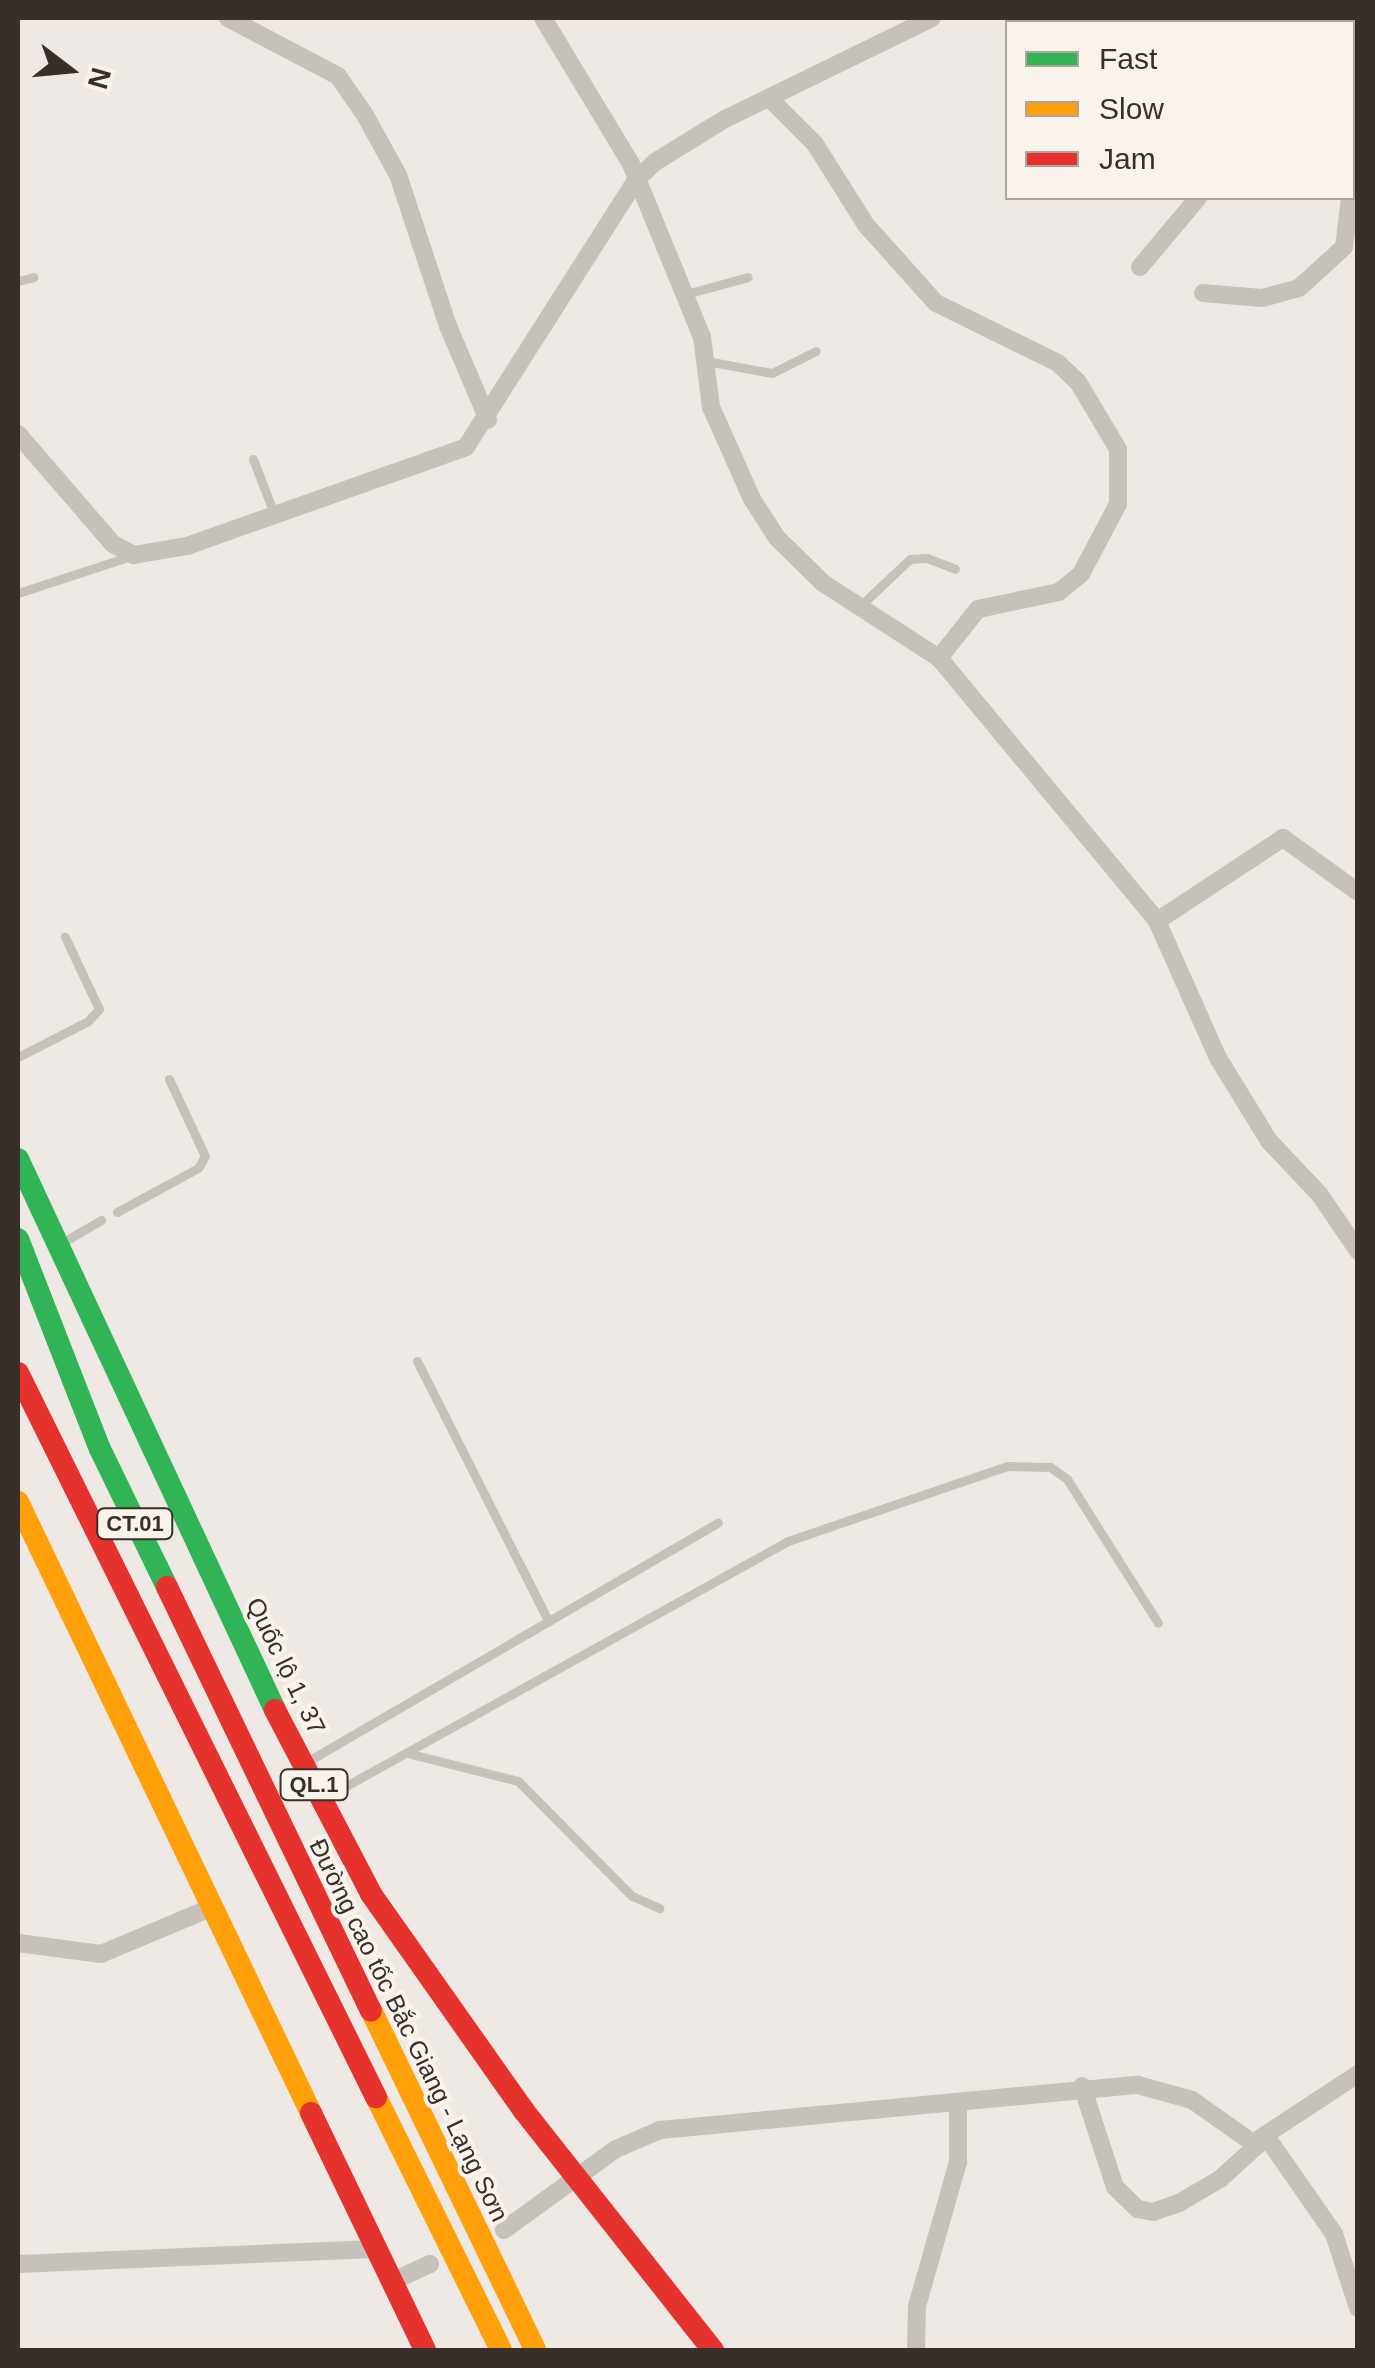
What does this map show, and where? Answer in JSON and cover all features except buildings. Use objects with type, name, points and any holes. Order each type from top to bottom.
[{"type":"main road","name":"Quốc lộ 1, 37","points":[[18,1158],[321,1800],[407,1952],[576,2179],[713,2350]]},
{"type":"main road","name":"Đường cao tốc Bắc Giang - Lạng Sơn","points":[[18,1239],[117,1484],[535,2350]]},
{"type":"main road","name":"CT.01","points":[[18,1373],[501,2350]]},
{"type":"main road","points":[[18,1502],[424,2350]]},
{"type":"street","points":[[228,18],[338,76],[365,115],[398,175],[488,420]]},
{"type":"street","points":[[544,18],[637,179],[686,294],[706,361],[711,407],[752,499],[801,562],[939,658],[1156,921],[1246,1104],[1358,1251]]},
{"type":"street","points":[[18,434],[113,544],[134,555],[188,546],[466,448],[488,420],[637,179],[711,127],[932,18]]},
{"type":"street","points":[[769,98],[815,144],[866,225],[927,294],[957,317],[1058,363],[1078,382],[1118,449],[1118,504],[1081,574],[1059,592],[978,608],[939,658]]},
{"type":"street","points":[[1140,267],[1196,200]]},
{"type":"street","points":[[1203,293],[1262,298],[1299,288],[1344,247],[1350,200]]},
{"type":"street","points":[[1156,921],[1283,838],[1358,892]]},
{"type":"street","points":[[18,1943],[101,1954],[213,1906]]},
{"type":"street","points":[[1082,2086],[1115,2187],[1138,2209],[1153,2212],[1220,2179],[1265,2140],[1358,2074]]},
{"type":"street","points":[[504,2230],[616,2149],[660,2130],[958,2104],[1082,2086],[1170,2089],[1242,2138],[1265,2140],[1334,2234],[1358,2308]]},
{"type":"street","points":[[916,2350],[917,2306],[958,2162],[958,2104]]},
{"type":"street","points":[[18,2264],[376,2249]]},
{"type":"street","points":[[391,2282],[430,2264]]},
{"type":"lane","points":[[18,281],[34,277]]},
{"type":"lane","points":[[686,294],[748,277]]},
{"type":"lane","points":[[706,361],[772,374],[816,351]]},
{"type":"lane","points":[[253,459],[274,516]]},
{"type":"lane","points":[[18,592],[134,555]]},
{"type":"lane","points":[[859,606],[910,559],[927,558],[956,569]]},
{"type":"lane","points":[[18,1056],[88,1021],[99,1009],[66,937]]},
{"type":"lane","points":[[117,1212],[198,1168],[205,1156],[169,1080]]},
{"type":"lane","points":[[58,1244],[101,1220]]},
{"type":"lane","points":[[417,1361],[549,1622]]},
{"type":"lane","points":[[321,1800],[411,1754],[788,1540],[1008,1466],[1050,1467],[1067,1480],[1158,1623]]},
{"type":"lane","points":[[304,1764],[718,1523]]},
{"type":"lane","points":[[411,1754],[518,1781],[632,1896],[659,1908]]},
{"type":"traffic: fast","points":[[18,1159],[275,1710]]},
{"type":"traffic: fast","points":[[18,1239],[100,1449],[167,1587]]},
{"type":"traffic: slow","points":[[18,1502],[311,2113]]},
{"type":"traffic: slow","points":[[371,2010],[535,2350]]},
{"type":"traffic: slow","points":[[376,2097],[501,2350]]},
{"type":"traffic: jam","points":[[18,1373],[376,2097]]},
{"type":"traffic: jam","points":[[167,1587],[371,2010]]},
{"type":"traffic: jam","points":[[275,1710],[371,1894],[524,2111],[713,2350]]},
{"type":"traffic: jam","points":[[311,2113],[425,2350]]}]
